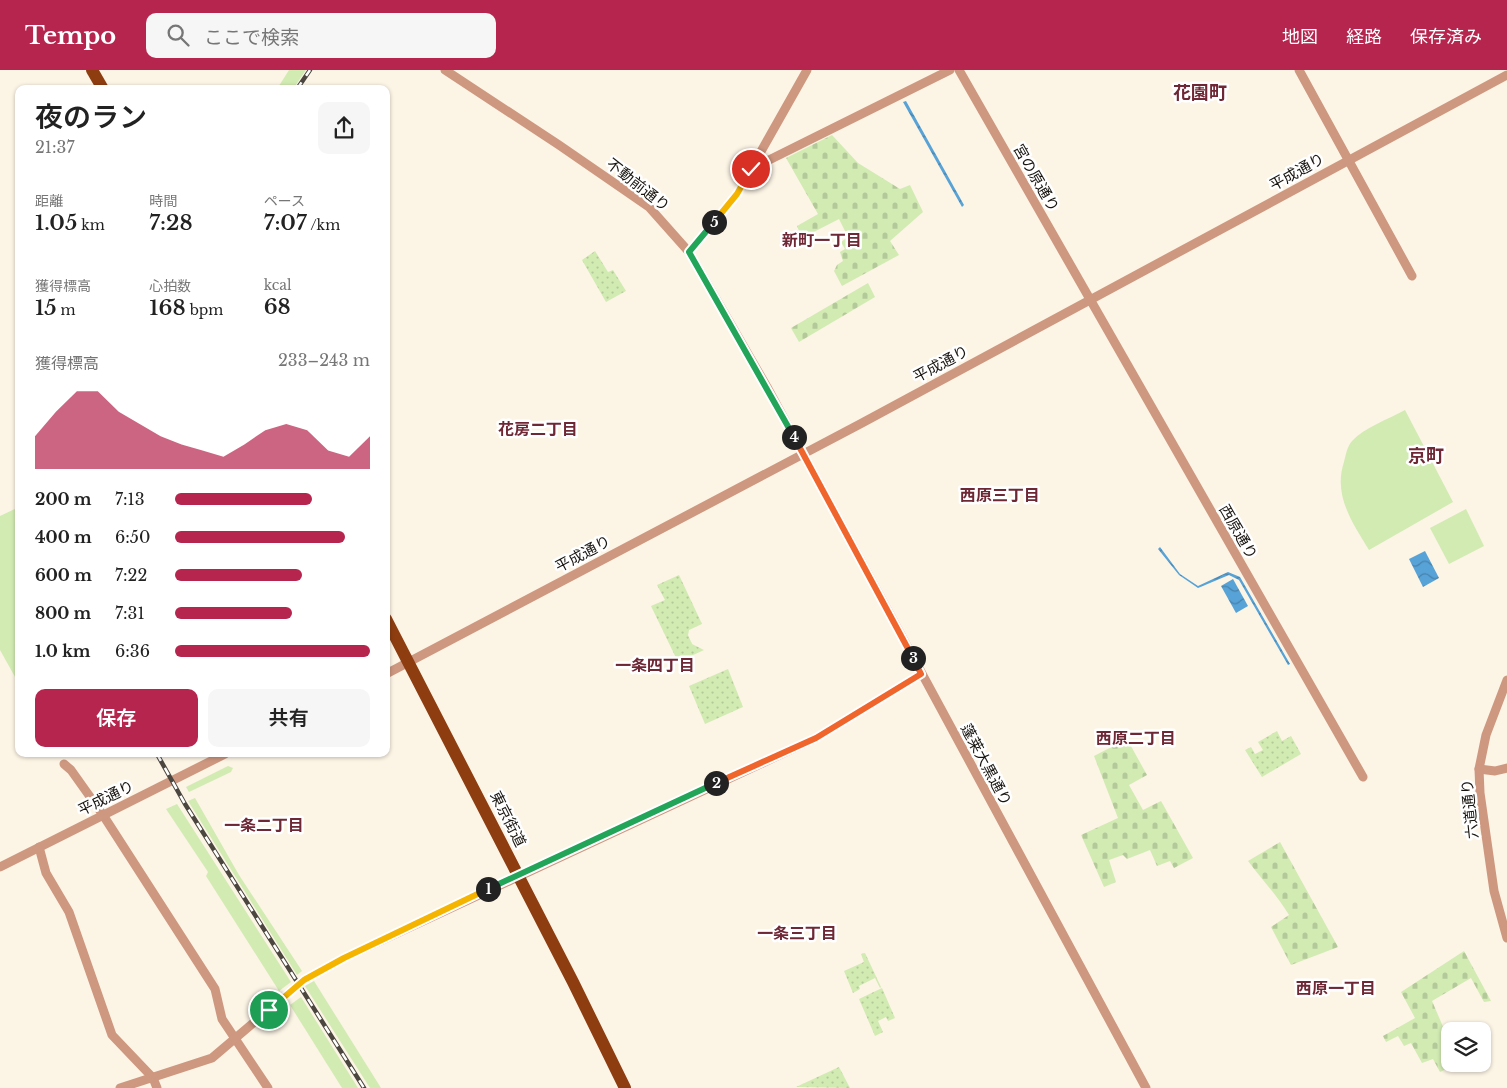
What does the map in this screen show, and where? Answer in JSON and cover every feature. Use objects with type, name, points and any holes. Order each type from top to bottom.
[{"type":"highway","points":[[92,70],[101,85]]},
{"type":"highway","name":"東京街道","points":[[390,627],[518,875],[624,1088]]},
{"type":"street","name":"不動前通り","points":[[445,70],[643,203],[662,220],[689,252],[763,379],[803,454]]},
{"type":"street","points":[[689,252],[737,194],[807,70]]},
{"type":"street","points":[[751,169],[950,70]]},
{"type":"street","name":"宮の原通り","points":[[959,70],[1090,300]]},
{"type":"street","points":[[1299,70],[1412,276]]},
{"type":"street","points":[[1503,70],[1507,76]]},
{"type":"street","name":"平成通り","points":[[390,672],[803,454],[1348,159],[1507,76]]},
{"type":"street","name":"西原通り","points":[[1090,300],[1363,777]]},
{"type":"street","name":"蓬莱大黒通り","points":[[803,454],[1146,1088]]},
{"type":"street","points":[[120,1088],[212,1058],[304,980],[344,958],[518,875],[816,738],[921,674]]},
{"type":"street","name":"六道通り","points":[[1507,680],[1486,734],[1479,769],[1480,793],[1494,891],[1507,938]]},
{"type":"street","name":"平成通り","points":[[0,867],[219,757]]},
{"type":"street","points":[[64,764],[71,770],[103,815],[215,990],[222,1019],[268,1088]]},
{"type":"street","points":[[1479,769],[1495,771],[1507,768]]},
{"type":"street","points":[[39,847],[46,873],[69,912],[112,1035],[153,1078],[157,1088]]},
{"type":"green space","points":[[289,70],[306,70],[296,85],[280,85]]},
{"type":"green space","points":[[832,135],[858,163],[900,189],[910,185],[923,212],[890,241],[899,255],[842,286],[834,271],[837,265],[843,261],[840,252],[845,249],[841,242],[848,237],[839,219],[802,238],[797,226],[818,214],[786,158]]},
{"type":"green space","points":[[595,251],[608,272],[613,270],[626,291],[606,302],[582,260]]},
{"type":"green space","points":[[868,283],[875,297],[799,342],[791,328]]},
{"type":"green space","points":[[1405,410],[1453,502],[1369,550],[1351,519],[1343,497],[1341,474],[1346,453],[1350,443],[1357,436],[1370,427]]},
{"type":"green space","points":[[15,509],[15,677],[0,650],[0,516]]},
{"type":"green space","points":[[1466,509],[1484,546],[1449,564],[1430,528]]},
{"type":"green space","points":[[679,575],[702,624],[689,630],[688,635],[692,644],[704,650],[678,662],[651,606],[665,600],[657,585]]},
{"type":"green space","points":[[728,669],[743,707],[705,724],[689,686]]},
{"type":"green space","points":[[1277,731],[1282,741],[1291,736],[1301,754],[1262,777],[1245,750],[1251,747],[1255,754],[1263,750],[1258,742]]},
{"type":"green space","points":[[1127,739],[1147,775],[1129,785],[1143,810],[1161,801],[1193,858],[1174,868],[1170,861],[1157,866],[1150,850],[1127,859],[1123,855],[1109,860],[1116,882],[1104,887],[1081,835],[1118,818],[1094,756]]},
{"type":"green space","points":[[228,766],[233,768],[231,772],[189,792],[186,787]]},
{"type":"green space","points":[[195,798],[239,875],[302,971],[297,975],[188,801]]},
{"type":"green space","points":[[177,804],[291,982],[279,991],[206,876],[208,872],[166,809]]},
{"type":"green space","points":[[1280,842],[1338,947],[1291,965],[1271,927],[1289,915],[1248,861]]},
{"type":"green space","points":[[1464,951],[1491,1001],[1484,1002],[1471,978],[1432,1001],[1441,1022],[1440,1072],[1433,1059],[1422,1063],[1411,1043],[1404,1046],[1398,1036],[1386,1042],[1383,1036],[1415,1018],[1401,992]]},
{"type":"green space","points":[[865,953],[881,987],[875,978],[859,986],[860,989],[853,993],[844,971],[864,962],[861,954]]},
{"type":"green space","points":[[314,981],[381,1088],[370,1088],[305,986]]},
{"type":"green space","points":[[882,988],[895,1018],[888,1021],[886,1017],[878,1021],[883,1032],[875,1036],[859,999]]},
{"type":"green space","points":[[301,997],[358,1088],[342,1088],[290,1005]]},
{"type":"green space","points":[[839,1067],[850,1088],[796,1087]]},
{"type":"water","points":[[906,101],[964,205],[962,207],[903,102]]},
{"type":"water","points":[[1160,547],[1180,574],[1198,586],[1228,572],[1240,577],[1290,664],[1288,665],[1239,580],[1229,575],[1198,588],[1179,575],[1158,549]]},
{"type":"water","points":[[1425,551],[1439,578],[1423,587],[1409,559]]},
{"type":"water","points":[[1233,579],[1248,606],[1236,613],[1221,586]]},
{"type":"railway","points":[[300,85],[310,70]]},
{"type":"railway","points":[[159,757],[185,804],[364,1088]]},
{"type":"district","name":"花園町","points":[[1200,93]]},
{"type":"district","name":"新町一丁目","points":[[822,240]]},
{"type":"district","name":"花房二丁目","points":[[538,429]]},
{"type":"district","name":"京町","points":[[1426,456]]},
{"type":"district","name":"西原三丁目","points":[[1000,495]]},
{"type":"district","name":"一条四丁目","points":[[655,665]]},
{"type":"district","name":"西原二丁目","points":[[1136,738]]},
{"type":"district","name":"一条二丁目","points":[[264,825]]},
{"type":"district","name":"一条三丁目","points":[[797,933]]},
{"type":"district","name":"西原一丁目","points":[[1336,988]]},
{"type":"route","points":[[269,1010],[304,980],[344,958],[527,871],[816,738],[921,674],[767,387],[689,252],[737,194],[751,169]]}]
